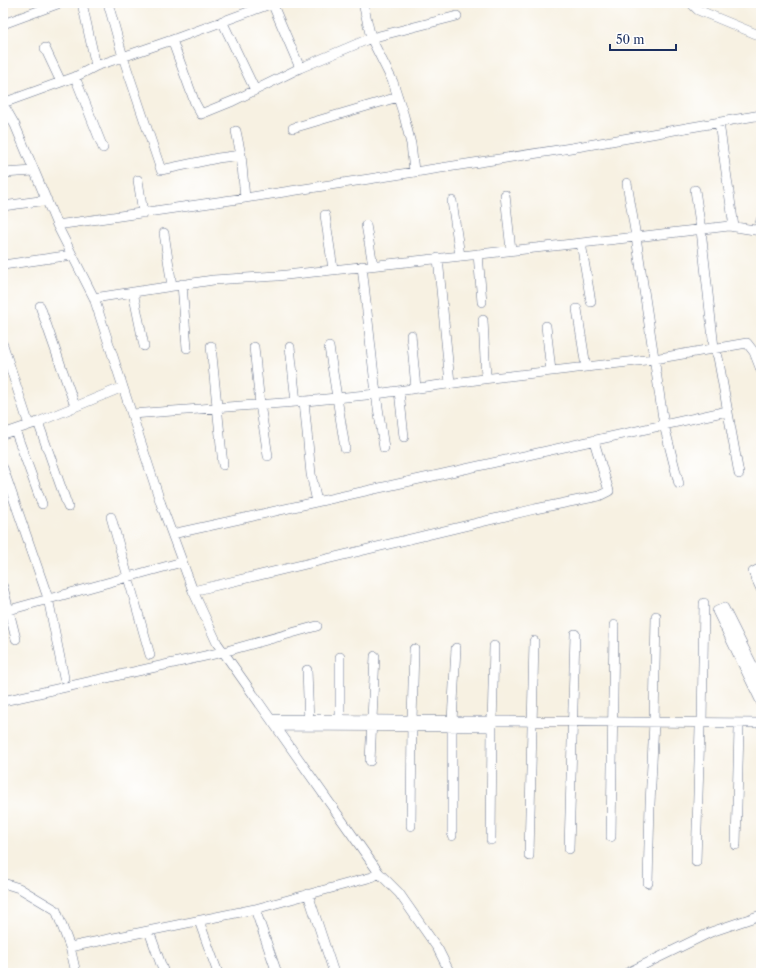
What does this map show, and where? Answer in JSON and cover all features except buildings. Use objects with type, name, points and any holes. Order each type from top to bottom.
[{"type":"street","points":[[3,24],[12,22],[39,6],[60,3]]},
{"type":"street","points":[[82,3],[96,66]]},
{"type":"street","points":[[108,3],[123,57],[161,170],[218,158],[241,155]]},
{"type":"street","points":[[300,68],[272,3],[96,66],[60,82],[3,103],[15,125],[56,225],[94,298],[160,504],[193,591],[217,643],[379,873],[399,893],[438,949],[450,973]]},
{"type":"street","points":[[363,3],[371,38],[393,82],[404,116],[411,144],[414,171]]},
{"type":"street","points":[[693,3],[698,10],[761,36]]},
{"type":"street","points":[[172,40],[195,103],[201,114],[300,68],[371,38],[457,16]]},
{"type":"street","points":[[222,21],[255,90]]},
{"type":"street","points":[[45,48],[60,82]]},
{"type":"street","points":[[75,76],[103,148]]},
{"type":"street","points":[[293,128],[398,97]]},
{"type":"street","points":[[56,225],[245,198],[578,147],[761,115]]},
{"type":"street","points":[[719,123],[734,226]]},
{"type":"street","points":[[236,130],[241,155],[245,198]]},
{"type":"street","points":[[3,173],[34,171]]},
{"type":"street","points":[[138,180],[144,213]]},
{"type":"street","points":[[627,183],[664,425],[679,484]]},
{"type":"street","points":[[695,190],[714,348],[718,358],[739,474]]},
{"type":"street","points":[[505,195],[511,250]]},
{"type":"street","points":[[3,206],[47,200]]},
{"type":"street","points":[[452,201],[460,256]]},
{"type":"street","points":[[325,215],[333,269]]},
{"type":"street","points":[[94,298],[213,280],[277,276],[729,226],[760,231],[761,220]]},
{"type":"street","points":[[366,225],[373,265]]},
{"type":"street","points":[[164,233],[172,286]]},
{"type":"street","points":[[581,243],[591,302]]},
{"type":"street","points":[[478,254],[482,302]]},
{"type":"street","points":[[3,265],[72,255]]},
{"type":"street","points":[[438,258],[450,383]]},
{"type":"street","points":[[362,266],[376,394],[384,448]]},
{"type":"street","points":[[182,284],[187,348]]},
{"type":"street","points":[[133,292],[144,346]]},
{"type":"street","points":[[40,306],[75,406]]},
{"type":"street","points":[[577,309],[586,366]]},
{"type":"street","points":[[483,320],[486,378]]},
{"type":"street","points":[[546,326],[551,371]]},
{"type":"street","points":[[411,335],[416,388]]},
{"type":"street","points":[[132,414],[300,402],[376,394],[486,378],[654,359],[747,343],[754,352],[761,370]]},
{"type":"street","points":[[3,345],[33,424],[68,507]]},
{"type":"street","points":[[212,346],[223,465]]},
{"type":"street","points":[[254,347],[260,404],[268,456]]},
{"type":"street","points":[[290,347],[317,502]]},
{"type":"street","points":[[329,347],[345,448]]},
{"type":"street","points":[[3,434],[33,424],[123,387]]},
{"type":"street","points":[[399,391],[404,437]]},
{"type":"street","points":[[172,534],[727,411]]},
{"type":"street","points":[[15,430],[42,504]]},
{"type":"street","points":[[193,591],[535,509],[599,496],[609,491],[594,440]]},
{"type":"street","points":[[3,468],[48,598],[64,678]]},
{"type":"street","points":[[111,517],[150,655]]},
{"type":"street","points":[[9,610],[182,562]]},
{"type":"street","points":[[761,568],[752,572],[761,589]]},
{"type":"street","points":[[3,588],[16,639]]},
{"type":"street","points":[[696,862],[704,603]]},
{"type":"street","points":[[761,682],[724,608],[718,611],[761,702]]},
{"type":"street","points":[[648,883],[654,725],[656,616]]},
{"type":"street","points":[[611,837],[614,625]]},
{"type":"street","points":[[3,701],[223,652],[317,626]]},
{"type":"street","points":[[569,849],[575,634]]},
{"type":"street","points":[[529,856],[534,641]]},
{"type":"street","points":[[491,840],[494,646]]},
{"type":"street","points":[[452,836],[452,724],[456,648]]},
{"type":"street","points":[[411,826],[414,649]]},
{"type":"street","points":[[370,761],[375,656]]},
{"type":"street","points":[[340,657],[340,723]]},
{"type":"street","points":[[307,670],[309,723]]},
{"type":"street","points":[[274,723],[613,725],[761,723]]},
{"type":"street","points":[[701,725],[761,728]]},
{"type":"street","points":[[736,845],[739,728]]},
{"type":"street","points":[[70,947],[255,909],[379,873]]},
{"type":"street","points":[[3,883],[19,888],[56,910],[70,947],[76,973]]},
{"type":"street","points":[[308,894],[334,973]]},
{"type":"street","points":[[255,909],[277,973]]},
{"type":"street","points":[[627,973],[711,932],[761,915]]},
{"type":"street","points":[[199,921],[218,973]]},
{"type":"street","points":[[149,931],[164,973]]}]
